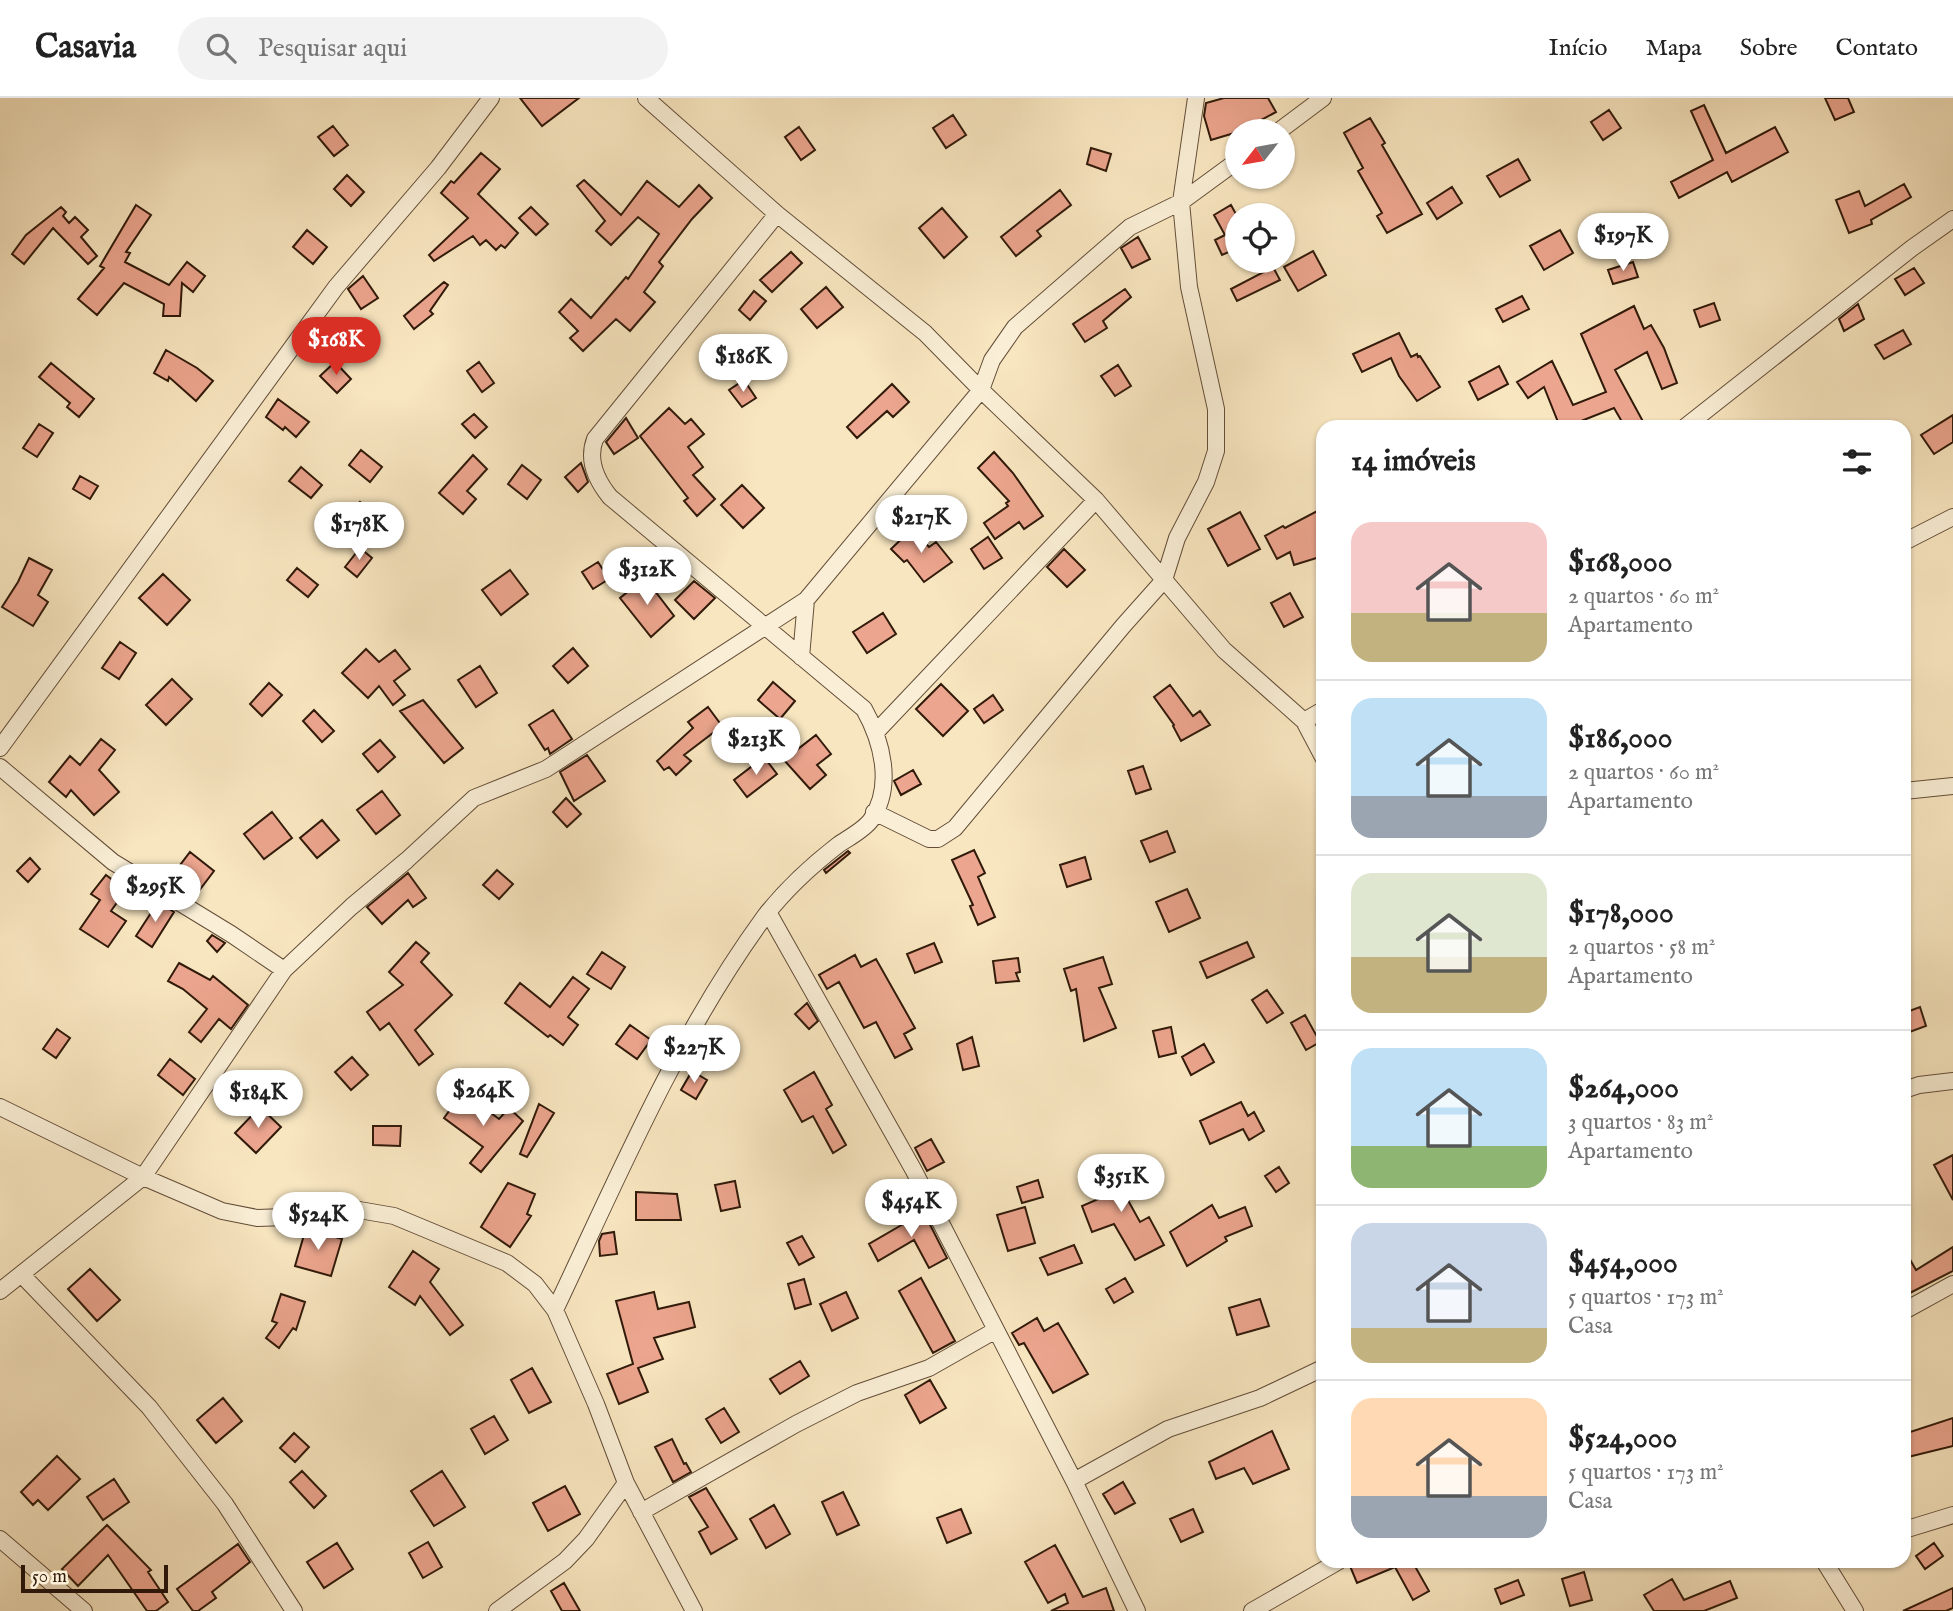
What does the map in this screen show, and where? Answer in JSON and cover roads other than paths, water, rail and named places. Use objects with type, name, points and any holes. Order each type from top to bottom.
[{"type":"street","points":[[0,748],[336,287],[438,168],[491,98]]},
{"type":"street","points":[[646,98],[777,214],[925,333],[1096,499],[1224,650],[1304,721],[1316,744]]},
{"type":"street","points":[[874,812],[929,839],[938,839],[955,828],[1164,580],[1177,538],[1206,482],[1216,451],[1216,409],[1183,248],[1181,202],[1196,98]]},
{"type":"street","points":[[1295,119],[1323,98]]},
{"type":"street","points":[[0,1291],[143,1177],[284,970],[351,906],[474,799],[546,769],[806,600],[981,390],[992,360],[1016,327],[1130,228],[1181,202],[1225,171]]},
{"type":"street","points":[[555,1310],[667,1074],[731,962],[768,912],[797,879],[871,821],[883,793],[883,765],[877,731],[864,709],[610,497],[598,482],[591,447],[594,439],[777,214]]},
{"type":"street","points":[[1694,420],[1953,219]]},
{"type":"street","points":[[877,731],[1096,499]]},
{"type":"street","points":[[1911,538],[1953,517]]},
{"type":"street","points":[[801,657],[806,600]]},
{"type":"street","points":[[1304,721],[1316,714]]},
{"type":"street","points":[[0,767],[113,862],[220,927],[284,970]]},
{"type":"street","points":[[1911,790],[1953,786]]},
{"type":"street","points":[[768,912],[913,1170],[1138,1611]]},
{"type":"street","points":[[1911,1088],[1953,1080]]},
{"type":"street","points":[[0,1107],[143,1177],[222,1211],[257,1217],[286,1217],[342,1207],[394,1216],[507,1263],[535,1284],[555,1310],[596,1404],[626,1483],[694,1611]]},
{"type":"street","points":[[22,1275],[149,1408],[225,1504],[294,1611]]},
{"type":"street","points":[[1911,1307],[1953,1284]]},
{"type":"street","points":[[641,1512],[833,1405],[857,1393],[929,1368],[996,1330]]},
{"type":"street","points":[[1074,1481],[1168,1429],[1260,1398],[1316,1371]]},
{"type":"street","points":[[497,1611],[565,1561],[586,1539],[626,1483]]},
{"type":"street","points":[[1911,1528],[1953,1515]]},
{"type":"street","points":[[0,1539],[84,1611]]},
{"type":"street","points":[[1252,1611],[1327,1568]]},
{"type":"street","points":[[1828,1568],[1855,1611]]}]
